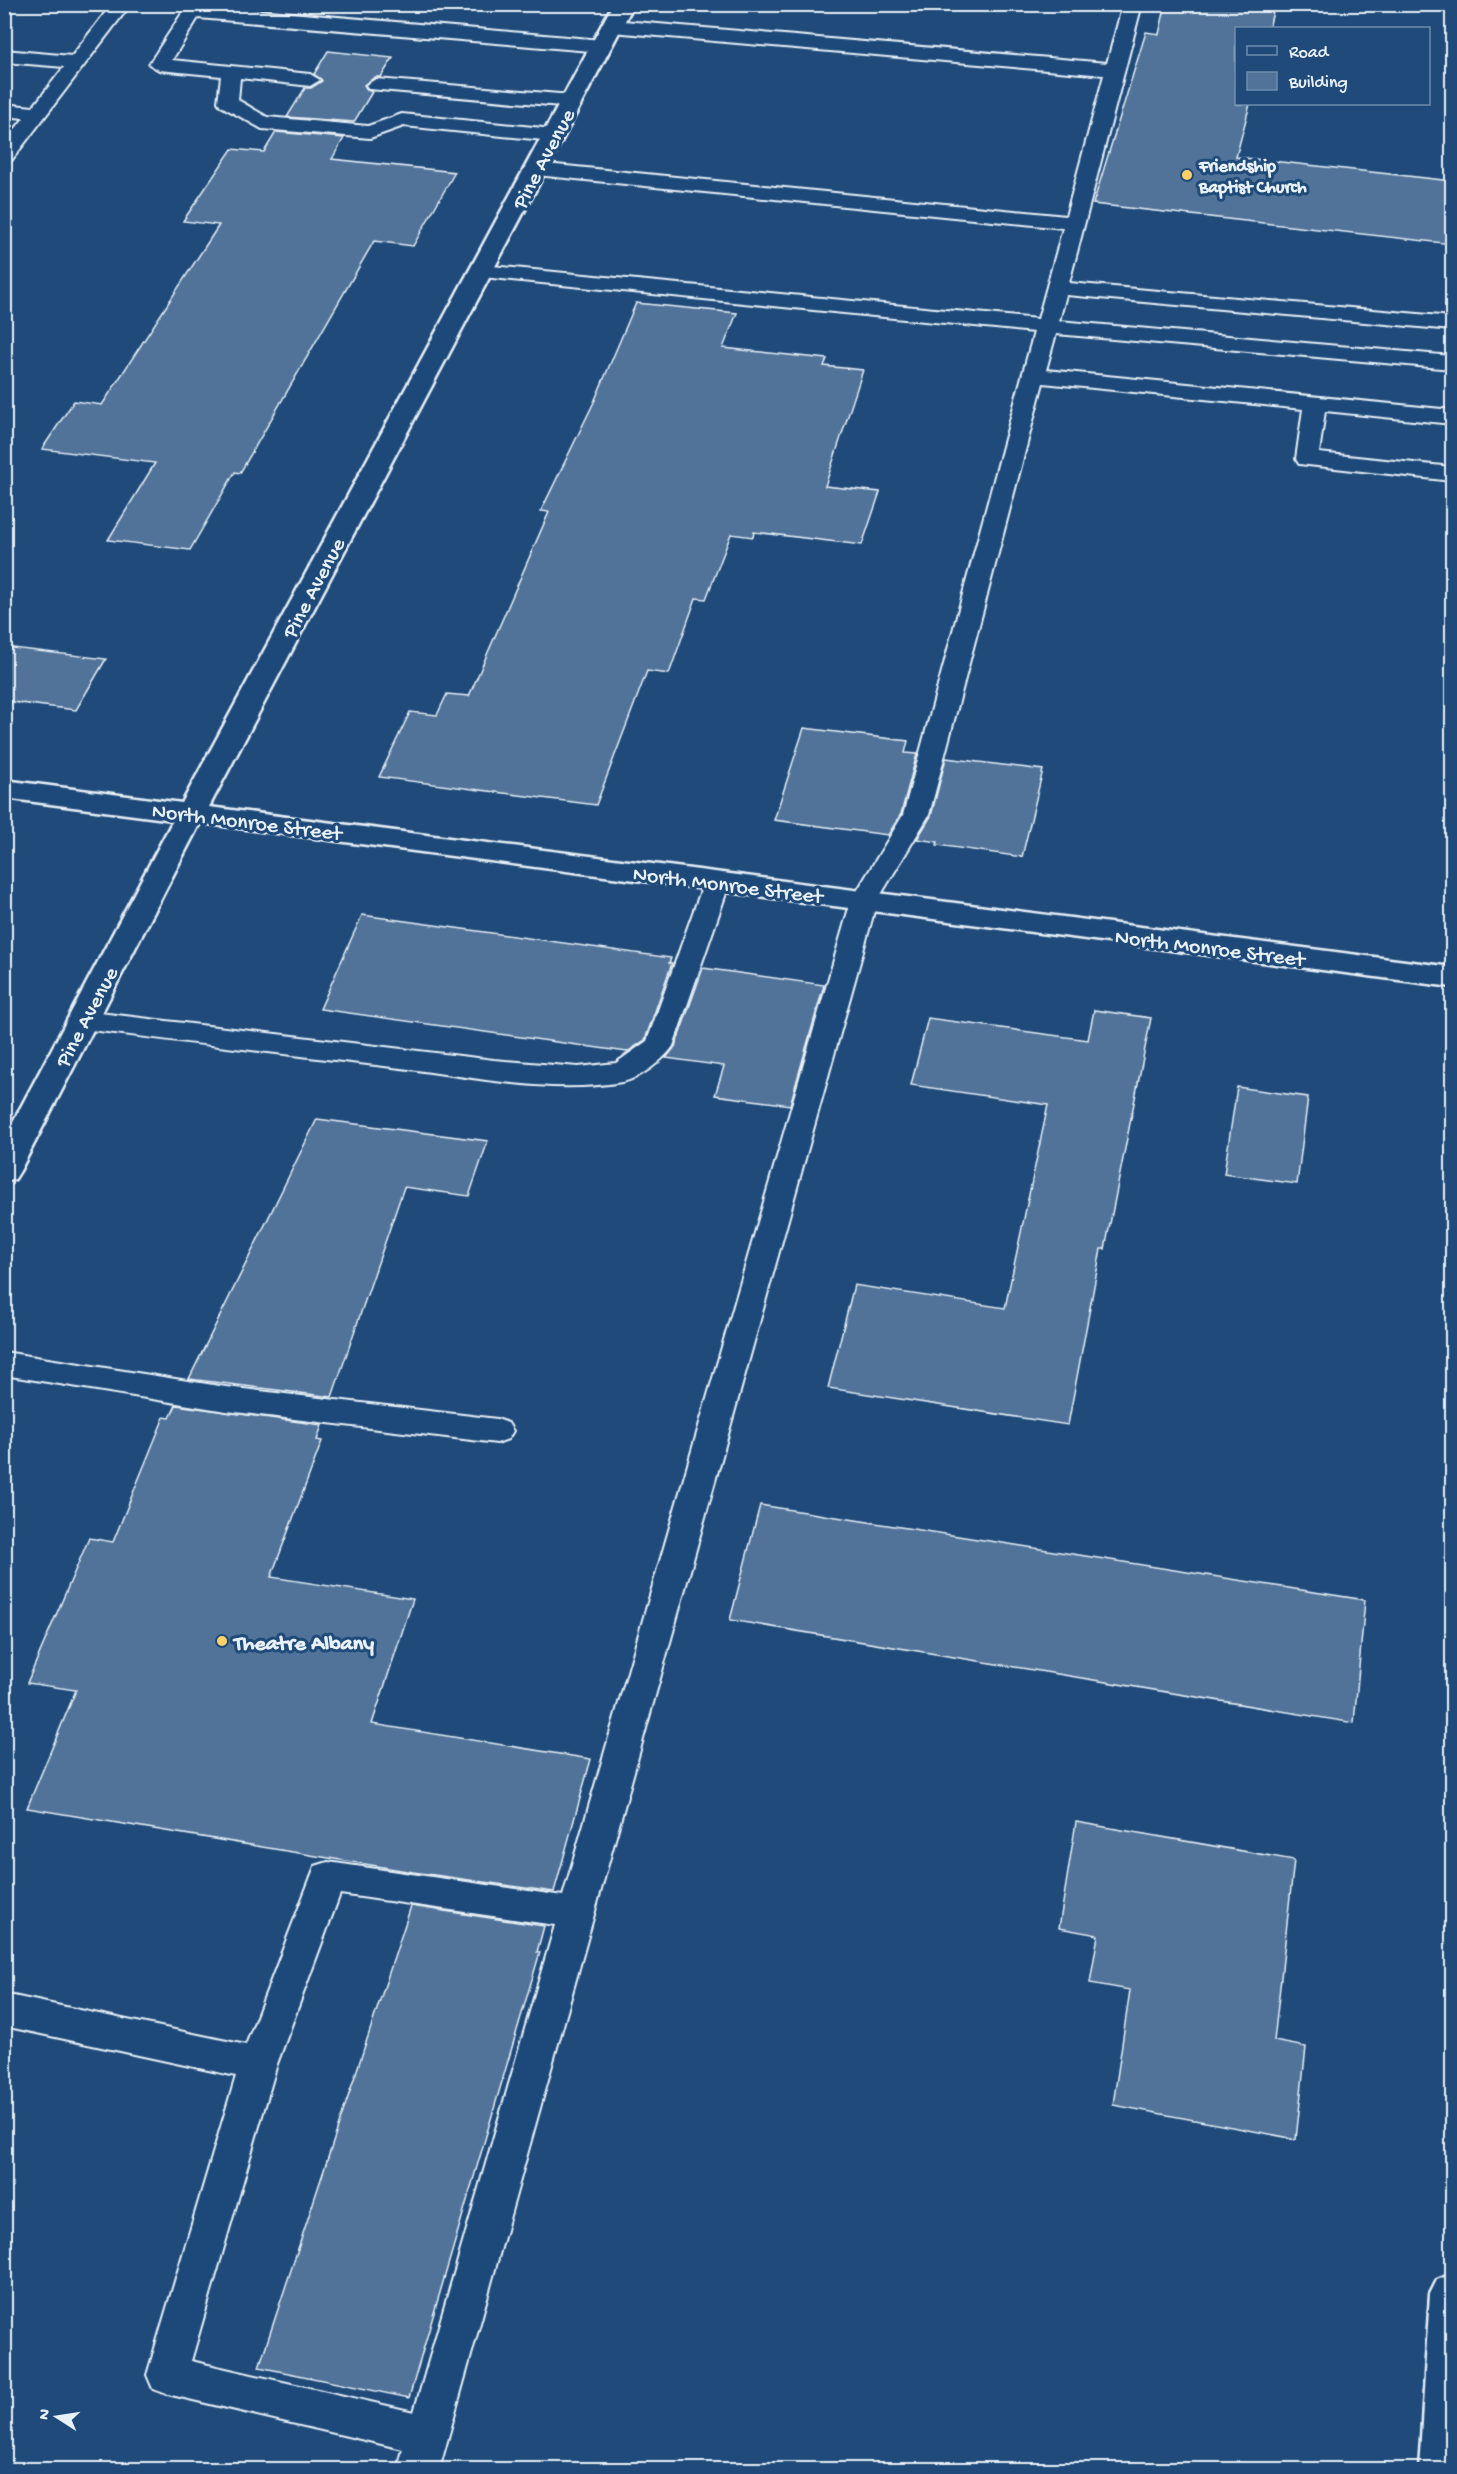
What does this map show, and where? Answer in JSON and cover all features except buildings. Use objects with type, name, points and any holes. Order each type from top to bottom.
[{"type":"main road","name":"Pine Avenue","points":[[4,1171],[191,813],[613,26]]},
{"type":"main road","name":"North Monroe Street","points":[[4,789],[1452,977]]},
{"type":"main road","points":[[1442,2469],[1452,2295]]},
{"type":"lane","points":[[4,157],[122,4]]},
{"type":"lane","points":[[575,1913],[328,1877],[258,2064],[167,2375],[423,2452],[864,901],[916,815],[1133,4]]},
{"type":"lane","points":[[309,80],[159,64],[195,8],[613,26],[1116,70]]},
{"type":"lane","points":[[4,56],[78,62]]},
{"type":"lane","points":[[228,102],[231,72]]},
{"type":"lane","points":[[376,86],[572,101]]},
{"type":"lane","points":[[228,102],[292,109]]},
{"type":"lane","points":[[228,102],[262,123],[370,132],[402,120]]},
{"type":"lane","points":[[4,110],[38,113]]},
{"type":"lane","points":[[358,115],[553,135]]},
{"type":"lane","points":[[536,169],[1075,224]]},
{"type":"lane","points":[[482,271],[1047,327],[1452,363]]},
{"type":"lane","points":[[1058,288],[1452,324]]},
{"type":"lane","points":[[1034,375],[1452,417]]},
{"type":"lane","points":[[1316,402],[1307,459],[1452,474]]},
{"type":"lane","points":[[83,1020],[494,1070],[578,1077],[623,1072],[659,1046],[717,882]]},
{"type":"lane","points":[[4,1364],[226,1399],[497,1431]]},
{"type":"lane","points":[[4,2010],[258,2064]]},
{"type":"place","name":"Friendship Baptist Church","points":[[1187,175]]},
{"type":"place","name":"Theatre Albany","points":[[222,1641]]}]
